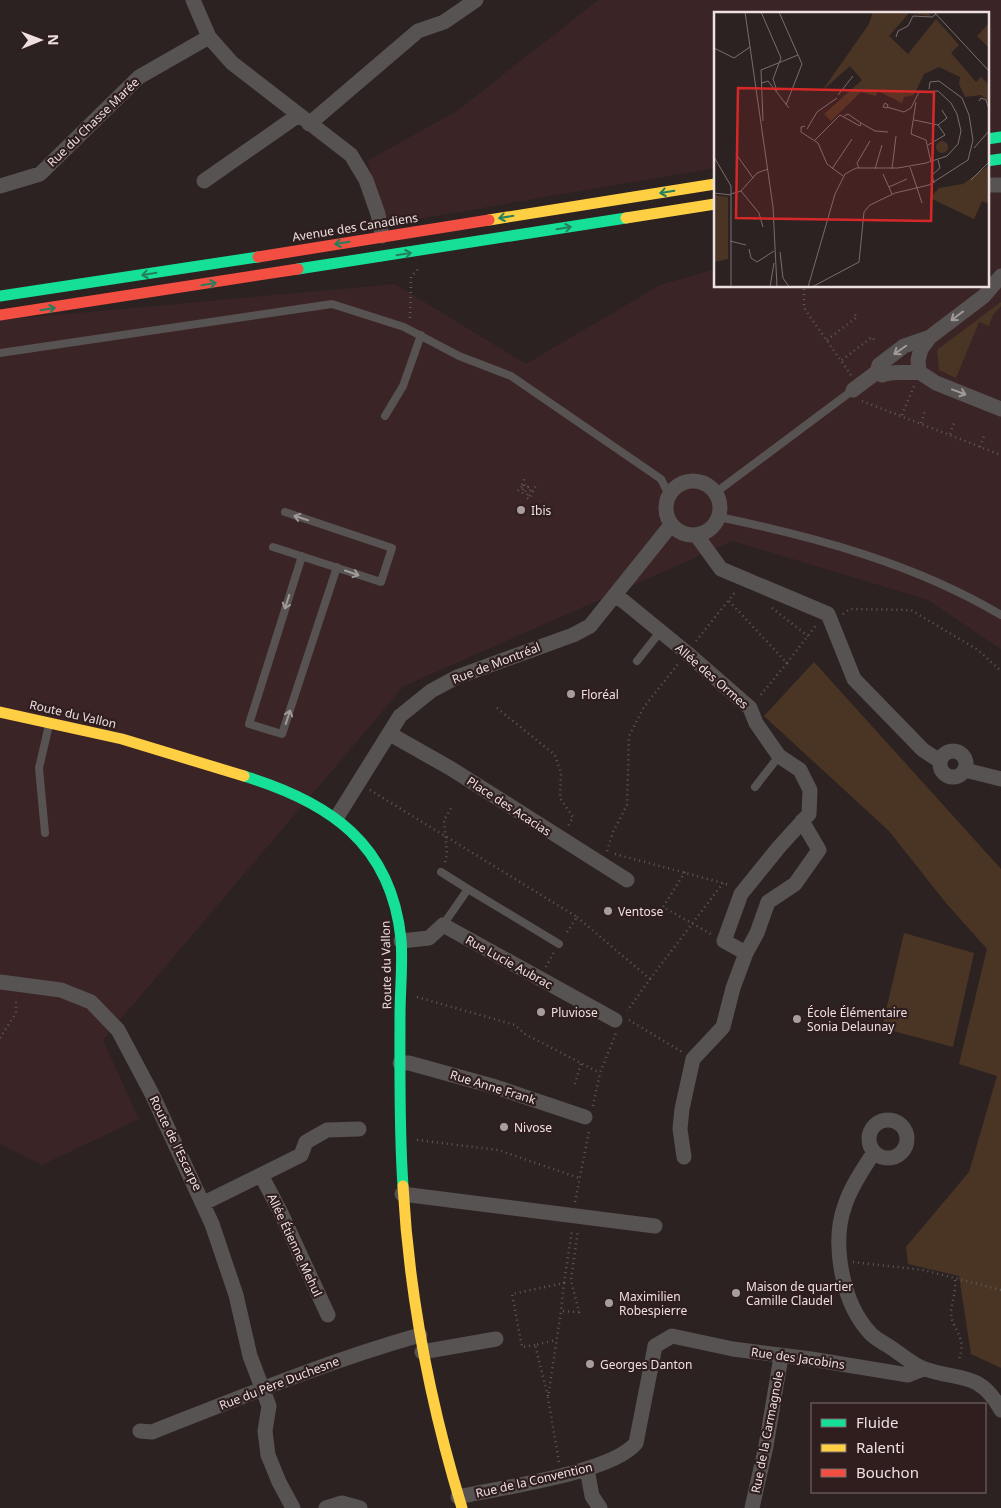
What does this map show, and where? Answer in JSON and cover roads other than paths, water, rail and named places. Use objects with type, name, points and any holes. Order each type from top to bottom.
[{"type":"main road","points":[[988,139],[1001,137]]},
{"type":"main road","points":[[988,161],[1001,159]]},
{"type":"main road","name":"Avenue des Canadiens","points":[[0,296],[89,284],[714,184]]},
{"type":"main road","points":[[0,315],[714,204]]},
{"type":"main road","name":"Route du Vallon","points":[[0,712],[109,736],[279,787],[336,817],[374,856],[386,878],[399,916],[402,941],[399,1128],[406,1242],[422,1352],[460,1503]]},
{"type":"street","points":[[193,0],[209,37],[232,63],[303,120],[352,155],[366,180],[378,214],[382,236]]},
{"type":"street","points":[[204,181],[303,120],[418,31],[444,22],[476,0]]},
{"type":"street","name":"Rue du Chasse Marée","points":[[0,186],[40,174],[139,77],[209,37]]},
{"type":"street","points":[[988,186],[1001,185]]},
{"type":"street","points":[[984,296],[1001,276]]},
{"type":"street","points":[[918,376],[918,360],[921,349],[930,337],[984,296],[1001,288]]},
{"type":"street","points":[[852,389],[878,372],[880,364],[904,346],[930,337]]},
{"type":"street","points":[[878,372],[882,374],[890,372],[918,376],[1001,409]]},
{"type":"street","points":[[687,481],[703,483],[715,493],[720,509],[719,517],[710,529],[697,536],[682,534],[671,525],[665,510],[669,495],[673,489],[687,481]]},
{"type":"street","name":"Rue de Montréal","points":[[336,817],[400,716],[431,691],[457,677],[573,635],[590,626],[671,525]]},
{"type":"street","points":[[697,536],[721,569],[828,614],[854,679],[922,750],[940,760],[941,770],[948,777],[958,777],[965,770],[1001,779]]},
{"type":"street","name":"Allée des Ormes","points":[[616,595],[750,708],[756,723],[779,756],[800,770],[810,790],[809,814],[741,894],[724,941],[746,953]]},
{"type":"street","name":"Place des Acacias","points":[[390,734],[450,768],[627,880]]},
{"type":"street","points":[[684,1157],[680,1129],[682,1109],[693,1060],[723,1027],[733,988],[768,902],[795,884],[819,850],[802,822]]},
{"type":"street","points":[[402,941],[429,938],[443,925]]},
{"type":"street","name":"Rue Lucie Aubrac","points":[[443,925],[618,1021]]},
{"type":"street","name":"Route de l'Escarpe","points":[[0,982],[61,990],[91,1002],[118,1030],[152,1094],[204,1203],[236,1295],[250,1356],[270,1406],[265,1431],[268,1455],[279,1482],[293,1508]]},
{"type":"street","name":"Rue Anne Frank","points":[[400,1063],[418,1065],[496,1087],[589,1119]]},
{"type":"street","points":[[204,1203],[301,1155],[306,1142],[327,1130],[359,1128]]},
{"type":"street","points":[[874,1152],[845,1205],[838,1238],[839,1260],[844,1284],[854,1309],[871,1334],[923,1369],[976,1381],[994,1397],[1001,1410]]},
{"type":"street","name":"Allée Étienne Mehul","points":[[261,1175],[280,1211],[328,1316]]},
{"type":"street","points":[[402,1194],[573,1218],[655,1226]]},
{"type":"street","name":"Rue du Père Duchesne","points":[[140,1431],[152,1432],[263,1388],[375,1348],[420,1335]]},
{"type":"street","name":"Rue des Jacobins","points":[[672,1336],[781,1357],[811,1359],[908,1375],[923,1369]]},
{"type":"street","name":"Rue de la Convention","points":[[460,1503],[587,1469],[618,1458],[630,1451],[636,1444],[655,1346],[672,1336]]},
{"type":"street","points":[[422,1352],[496,1339]]},
{"type":"street","name":"Rue de la Carmagnole","points":[[752,1508],[766,1446],[781,1357]]},
{"type":"street","points":[[587,1469],[592,1496],[600,1508]]},
{"type":"street","points":[[326,1508],[342,1503],[360,1508]]},
{"type":"lane","points":[[0,353],[332,304],[410,329],[459,356],[511,376],[661,480],[669,495]]},
{"type":"lane","points":[[384,416],[403,386],[421,335]]},
{"type":"lane","points":[[715,493],[852,389]]},
{"type":"lane","points":[[273,547],[381,582],[392,548],[284,512]]},
{"type":"lane","points":[[719,517],[841,547],[962,592],[1001,614]]},
{"type":"lane","points":[[302,556],[249,724],[282,734],[337,567]]},
{"type":"lane","points":[[637,661],[660,632]]},
{"type":"lane","points":[[45,833],[39,768],[45,736],[50,723]]},
{"type":"lane","points":[[755,787],[779,756]]},
{"type":"lane","points":[[441,872],[559,944]]},
{"type":"lane","points":[[443,925],[468,889]]},
{"type":"place","name":"Ibis","points":[[521,510]]},
{"type":"place","name":"Floréal","points":[[571,694]]},
{"type":"place","name":"Ventose","points":[[608,911]]},
{"type":"place","name":"Pluviose","points":[[541,1012]]},
{"type":"place","name":"École Élémentaire Sonia Delaunay","points":[[797,1019]]},
{"type":"place","name":"Nivose","points":[[504,1127]]},
{"type":"place","name":"Maison de quartier Camille Claudel","points":[[736,1293]]},
{"type":"place","name":"Maximilien Robespierre","points":[[609,1303]]},
{"type":"place","name":"Georges Danton","points":[[590,1364]]}]
